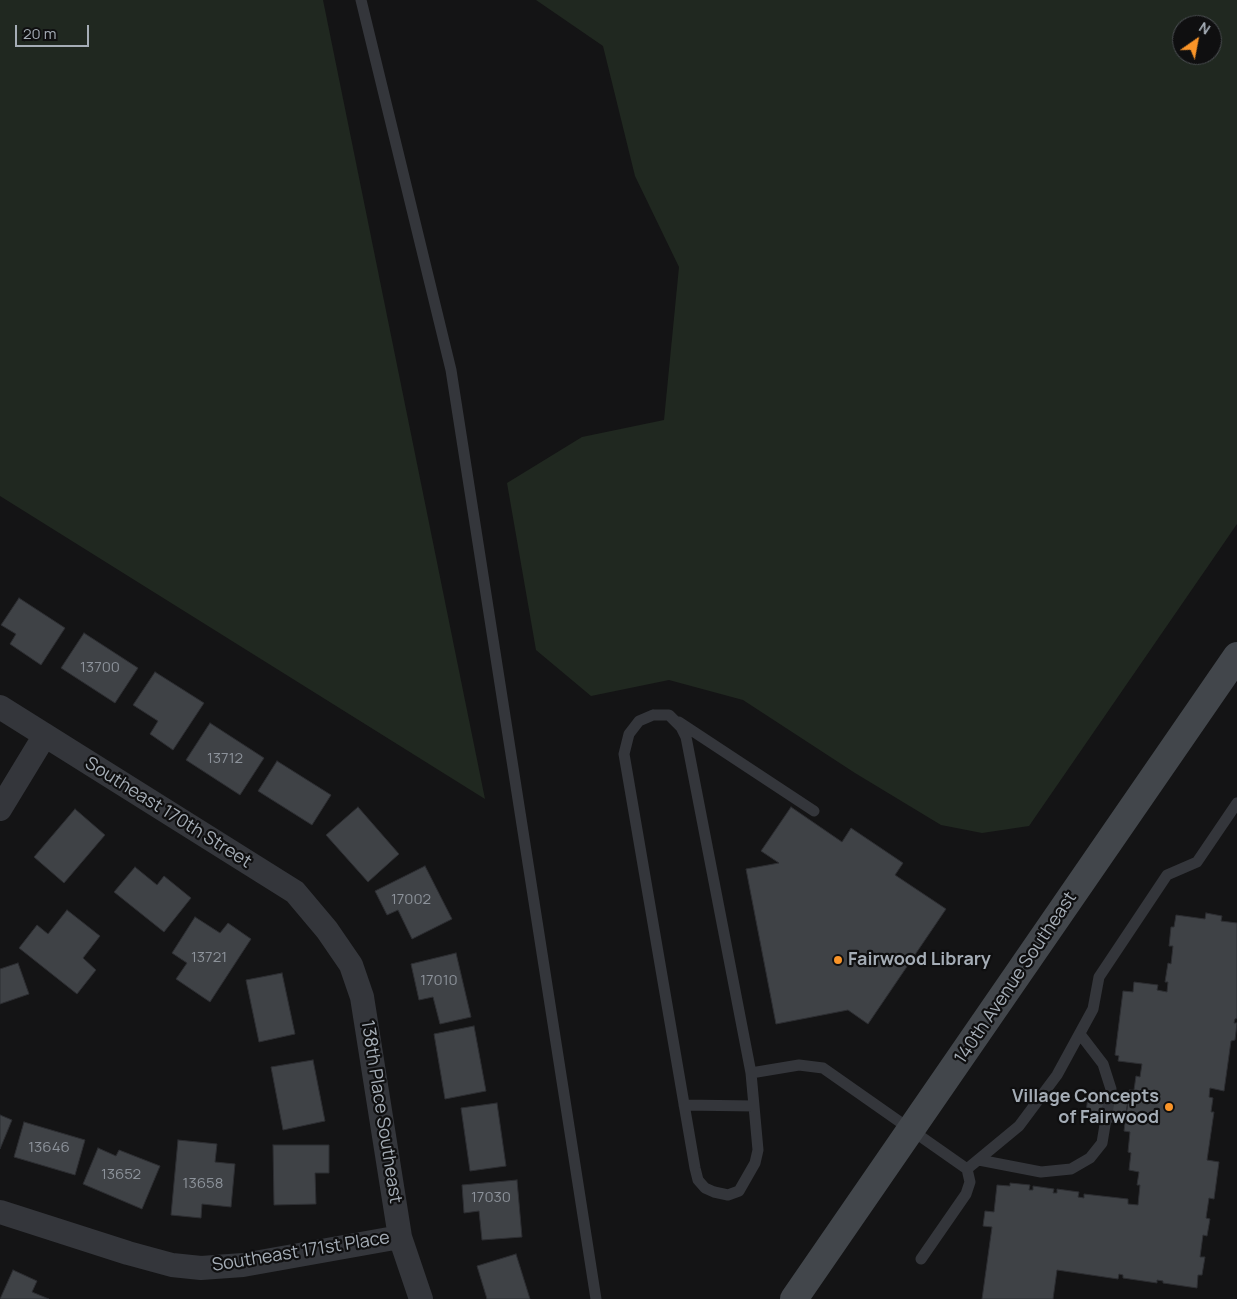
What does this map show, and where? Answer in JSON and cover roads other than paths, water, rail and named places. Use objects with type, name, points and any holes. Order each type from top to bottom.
[{"type":"main road","name":"140th Avenue Southeast","points":[[794,1299],[1237,656]]},
{"type":"street","name":"Southeast 170th Street","points":[[0,707],[295,892],[327,930]]},
{"type":"street","points":[[0,809],[45,736]]},
{"type":"street","name":"138th Place Southeast","points":[[327,930],[351,965],[362,997],[400,1237],[421,1299]]},
{"type":"street","name":"Southeast 171st Place","points":[[0,1212],[128,1253],[172,1265],[201,1268],[243,1265],[400,1237]]},
{"type":"lane","points":[[362,0],[451,370],[596,1299]]},
{"type":"lane","points":[[669,716],[681,727],[686,737],[751,1073],[758,1150],[756,1163],[739,1191],[728,1195],[714,1192],[705,1188],[698,1180],[684,1105],[624,754],[629,734],[639,721],[653,715],[669,716],[814,811]]},
{"type":"lane","points":[[967,1170],[1019,1126],[1057,1075],[1093,1009],[1099,977],[1168,876],[1197,862],[1237,804]]},
{"type":"lane","points":[[979,1160],[1041,1172],[1071,1169],[1090,1158],[1102,1143],[1111,1089],[1103,1064],[1080,1034]]},
{"type":"lane","points":[[751,1073],[799,1064],[823,1068],[967,1170],[970,1182],[966,1194],[921,1259]]},
{"type":"lane","points":[[684,1105],[754,1106]]},
{"type":"place","name":"Fairwood Library","points":[[838,960]]},
{"type":"place","name":"Village Concepts of Fairwood","points":[[1169,1107]]}]
